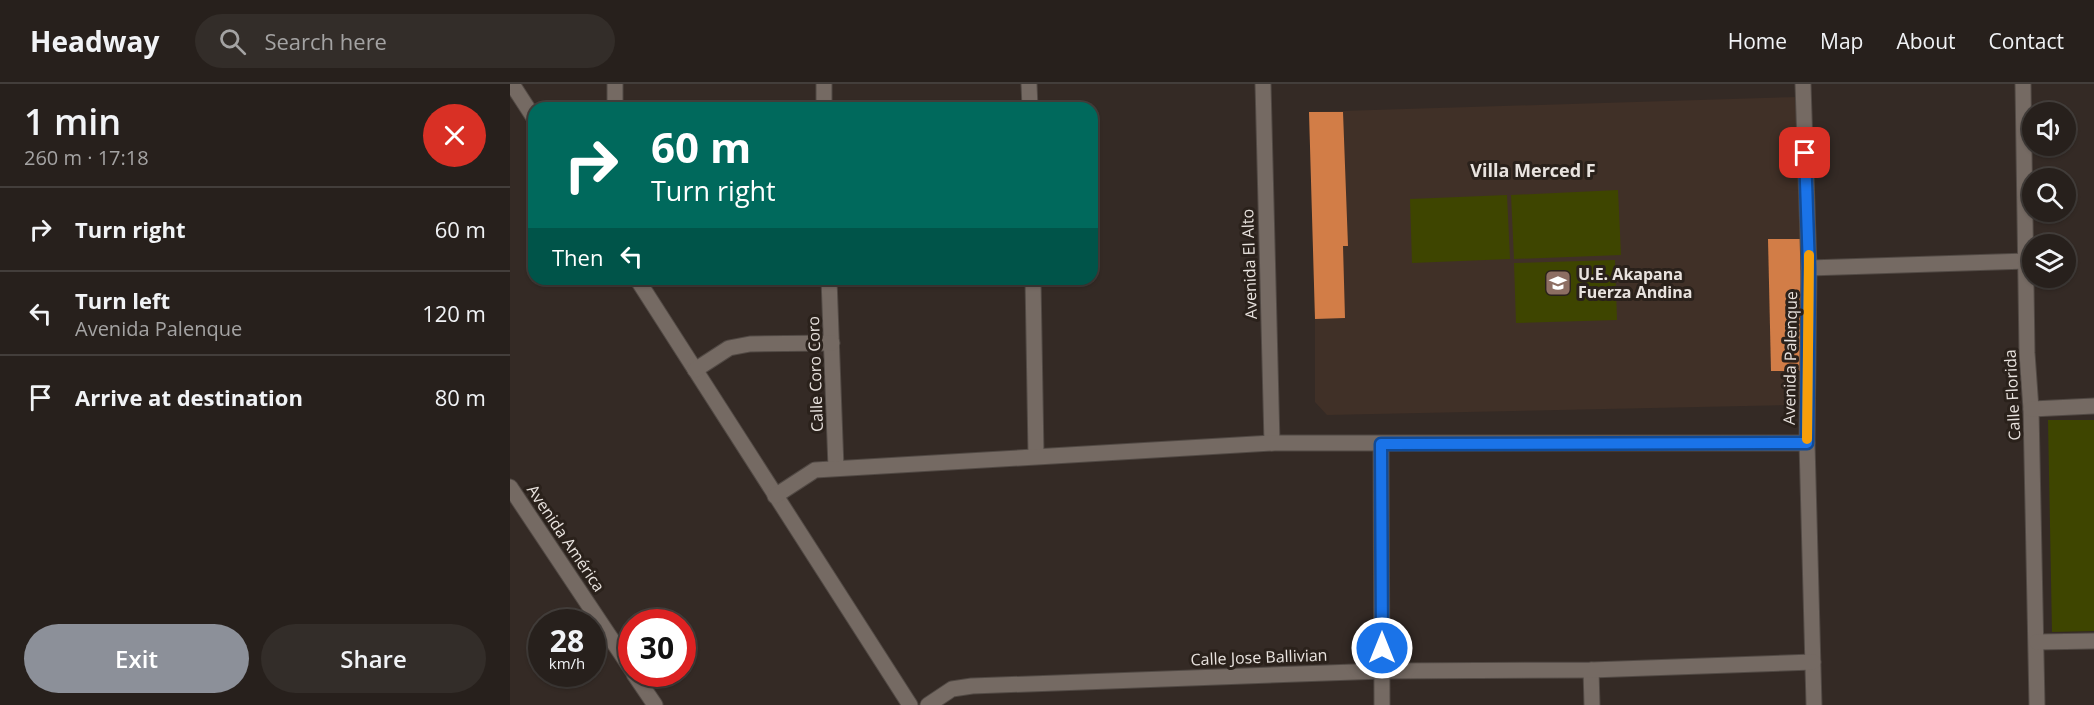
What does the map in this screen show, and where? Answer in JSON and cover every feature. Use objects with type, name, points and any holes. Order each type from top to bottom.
[{"type":"street","points":[[512,84],[528,109]]},
{"type":"street","points":[[615,84],[615,102]]},
{"type":"street","points":[[824,84],[824,102]]},
{"type":"street","points":[[1029,84],[1030,102]]},
{"type":"street","name":"Avenida El Alto","points":[[1263,84],[1272,443]]},
{"type":"street","name":"Avenida Palenque","points":[[1803,84],[1809,268],[1807,443],[1814,705]]},
{"type":"street","name":"Calle Florida","points":[[2023,84],[2026,234]]},
{"type":"street","points":[[1809,268],[2022,261]]},
{"type":"street","points":[[641,285],[909,705]]},
{"type":"street","name":"Calle Coro Coro","points":[[830,285],[836,468]]},
{"type":"street","points":[[1033,285],[1036,455]]},
{"type":"street","name":"Calle Florida","points":[[2027,288],[2037,705]]},
{"type":"street","points":[[695,370],[729,348],[750,344],[832,343]]},
{"type":"street","points":[[2031,409],[2094,406]]},
{"type":"street","points":[[775,496],[815,470],[1036,455],[1272,443],[1807,443]]},
{"type":"street","points":[[1381,444],[1382,705]]},
{"type":"street","name":"Avenida América","points":[[510,487],[618,649]]},
{"type":"street","points":[[2037,642],[2094,641]]},
{"type":"street","name":"Calle Jose Ballivian","points":[[928,705],[952,689],[972,686],[1382,670],[1591,670],[1813,662]]},
{"type":"street","points":[[1591,670],[1592,705]]},
{"type":"street","name":"Avenida América","points":[[643,687],[655,705]]},
{"type":"shaded area","name":"U.E. Akapana Fuerza Andina","points":[[1798,97],[1804,393],[1791,405],[1327,415],[1315,402],[1309,112]]},
{"type":"green space","points":[[1618,190],[1621,255],[1514,259],[1511,195]]},
{"type":"green space","points":[[1507,195],[1510,259],[1412,263],[1410,199]]},
{"type":"green space","points":[[1615,260],[1617,320],[1516,323],[1514,263]]},
{"type":"green space","points":[[2048,420],[2094,420],[2094,631],[2052,632]]},
{"type":"building","points":[[1309,112],[1343,112],[1348,246],[1343,246],[1345,318],[1315,319]]},
{"type":"building","points":[[1768,239],[1800,239],[1803,371],[1771,371]]},
{"type":"slow traffic","points":[[1807,439],[1809,255]]},
{"type":"place","name":"U.E. Akapana Fuerza Andina","points":[[1558,283]]},
{"type":"district","name":"Villa Merced F","points":[[1533,170]]},
{"type":"route","points":[[1382,648],[1381,444],[1807,443],[1809,268],[1805,153]]}]
